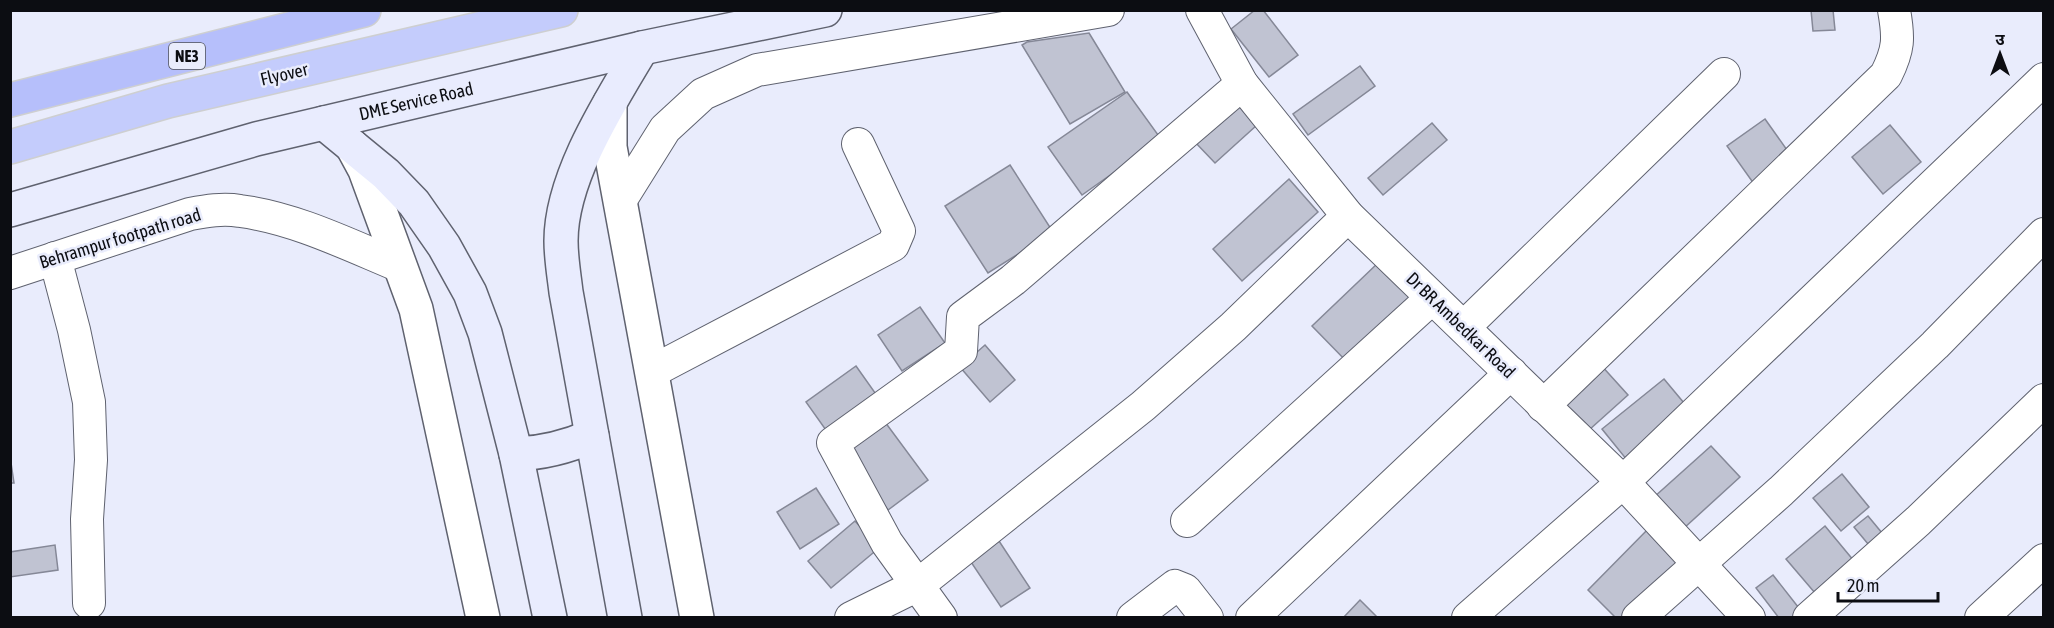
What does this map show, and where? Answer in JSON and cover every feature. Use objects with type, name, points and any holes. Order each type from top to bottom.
[{"type":"highway","name":"NE3","points":[[10,100],[364,10]]},
{"type":"highway","name":"Flyover","points":[[10,147],[168,101],[561,10]]},
{"type":"main road","name":"DME Service Road","points":[[10,210],[256,139],[642,48],[825,10]]},
{"type":"main road","points":[[625,618],[566,292],[561,240],[568,197],[588,147],[642,48]]},
{"type":"main road","points":[[324,123],[386,174],[414,203],[444,246],[470,293],[485,333],[516,454],[550,618]]},
{"type":"main road","points":[[516,454],[555,449],[592,436]]},
{"type":"street","points":[[620,201],[665,129],[703,94],[757,70],[1108,10]]},
{"type":"street","name":"Dr BR Ambedkar Road","points":[[1202,10],[1242,84],[1348,216],[1623,482],[1749,618]]},
{"type":"street","points":[[1544,406],[1886,75],[1896,56],[1898,33],[1894,10]]},
{"type":"street","points":[[1464,327],[1724,74]]},
{"type":"street","points":[[1471,617],[1623,482],[2043,79]]},
{"type":"street","points":[[942,618],[888,543],[833,443],[961,351],[963,317],[1013,280],[1242,84]]},
{"type":"street","points":[[610,103],[610,147],[697,618]]},
{"type":"street","points":[[653,371],[893,245],[899,231],[858,144]]},
{"type":"street","points":[[352,146],[365,170],[416,309],[483,618]]},
{"type":"street","name":"Behrampur footpath road","points":[[10,273],[190,214],[211,210],[238,210],[270,217],[311,230],[400,266]]},
{"type":"street","points":[[851,618],[918,585],[1152,398],[1233,327],[1348,216]]},
{"type":"street","points":[[1638,618],[1781,491],[1935,345],[2043,234]]},
{"type":"street","points":[[55,258],[74,330],[88,402],[91,460],[87,519],[88,603]]},
{"type":"street","points":[[1187,521],[1432,298]]},
{"type":"street","points":[[1251,618],[1511,373]]},
{"type":"street","points":[[1809,618],[1918,521],[2043,400]]},
{"type":"street","points":[[1981,618],[2043,560]]},
{"type":"street","points":[[1133,618],[1175,586],[1185,590],[1207,618]]},
{"type":"building","points":[[1255,10],[1263,10],[1298,55],[1269,77],[1231,29]]},
{"type":"building","points":[[1811,10],[1833,10],[1835,30],[1813,31]]},
{"type":"building","points":[[1089,33],[1125,92],[1070,124],[1022,45],[1027,42]]},
{"type":"building","points":[[1360,66],[1375,86],[1308,135],[1293,114]]},
{"type":"building","points":[[1127,92],[1161,139],[1082,195],[1048,147]]},
{"type":"building","points":[[1236,102],[1257,125],[1215,163],[1194,141]]},
{"type":"building","points":[[1765,119],[1792,157],[1754,184],[1727,146]]},
{"type":"building","points":[[1432,123],[1447,140],[1383,195],[1368,178]]},
{"type":"building","points":[[1890,125],[1921,162],[1883,194],[1852,157]]},
{"type":"building","points":[[1010,165],[1053,232],[988,273],[945,206]]},
{"type":"building","points":[[1289,179],[1318,212],[1242,281],[1213,249]]},
{"type":"building","points":[[1379,262],[1417,301],[1350,365],[1312,326]]},
{"type":"building","points":[[920,307],[945,343],[902,371],[878,335]]},
{"type":"building","points":[[985,345],[1015,380],[990,402],[960,367]]},
{"type":"building","points":[[1600,364],[1628,395],[1589,430],[1561,400]]},
{"type":"building","points":[[856,366],[878,397],[828,433],[806,402]]},
{"type":"building","points":[[1664,379],[1689,409],[1627,460],[1602,429]]},
{"type":"building","points":[[885,422],[928,480],[888,510],[844,452]]},
{"type":"building","points":[[1711,446],[1740,477],[1683,529],[1653,498]]},
{"type":"building","points":[[10,456],[14,483],[10,483]]},
{"type":"building","points":[[1842,474],[1869,507],[1841,531],[1813,498]]},
{"type":"building","points":[[816,488],[839,524],[800,549],[777,512]]},
{"type":"building","points":[[1868,516],[1887,539],[1873,550],[1854,527]]},
{"type":"building","points":[[855,521],[879,548],[831,588],[808,561]]},
{"type":"building","points":[[1651,526],[1686,560],[1630,618],[1616,618],[1588,590]]},
{"type":"building","points":[[1825,526],[1854,561],[1815,593],[1786,559]]},
{"type":"building","points":[[999,541],[1030,588],[1001,607],[969,559]]},
{"type":"building","points":[[55,545],[58,570],[10,577],[10,552]]},
{"type":"building","points":[[1773,575],[1802,612],[1795,618],[1779,618],[1756,588]]},
{"type":"building","points":[[1360,600],[1378,618],[1343,618]]}]
